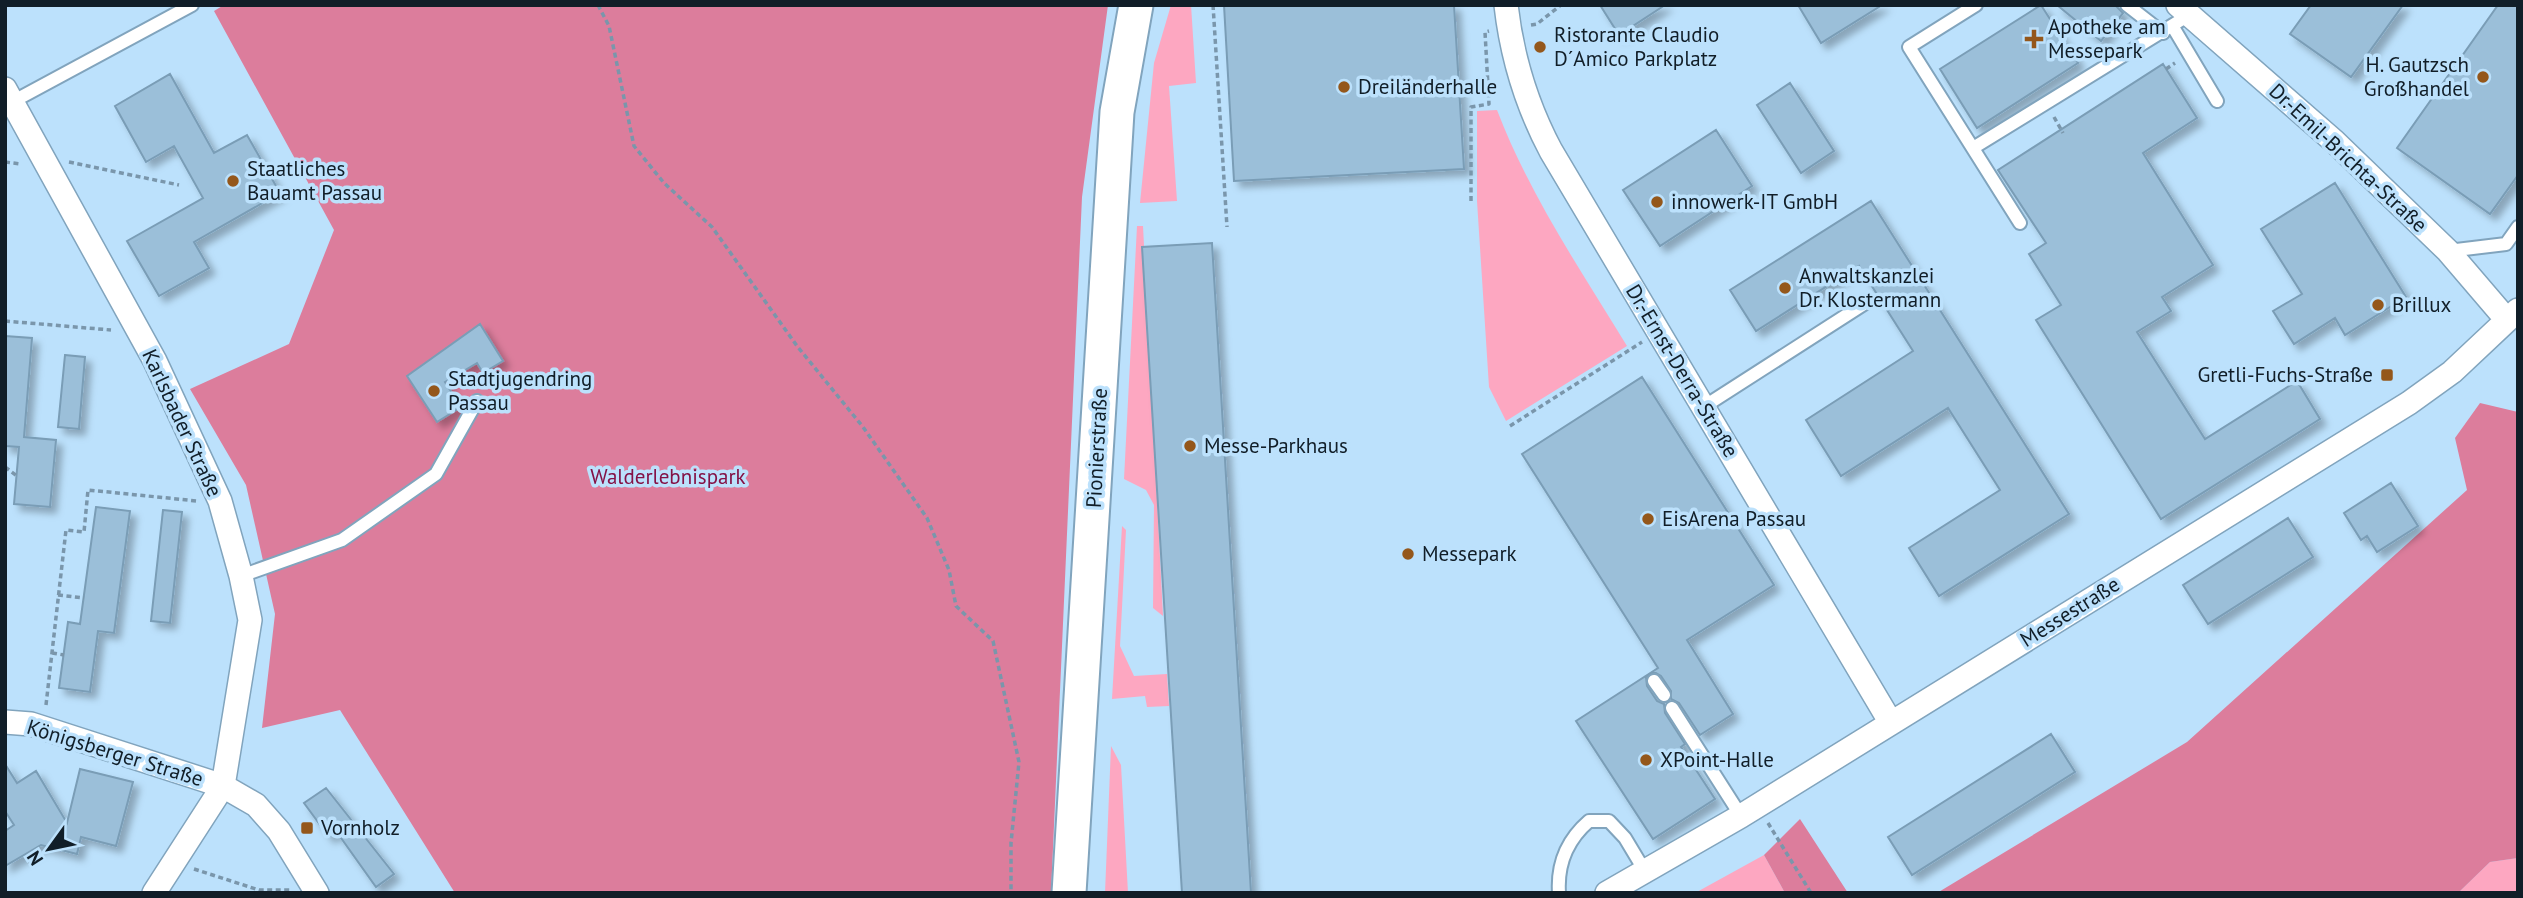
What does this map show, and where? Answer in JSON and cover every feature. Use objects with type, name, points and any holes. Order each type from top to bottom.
[{"type":"main road","name":"Pionierstraße","points":[[1069,893],[1117,112],[1136,5]]},
{"type":"street","name":"Dr.-Ernst-Derra-Straße","points":[[1508,17],[1518,75],[1532,116],[1570,186],[1704,406],[1891,723]]},
{"type":"street","name":"Dr.-Emil-Brichta-Straße","points":[[2176,20],[2335,142],[2512,315]]},
{"type":"street","name":"Karlsbader Straße","points":[[9,95],[35,160],[160,373],[220,501],[242,576],[250,620],[223,786]]},
{"type":"street","name":"Messestraße","points":[[1607,893],[1646,873],[1749,811],[2409,403],[2452,372],[2512,315]]},
{"type":"street","name":"Königsberger Straße","points":[[5,722],[43,728],[223,786],[256,805],[271,823],[307,891]]},
{"type":"street","points":[[154,893],[223,786]]},
{"type":"lane","points":[[9,95],[192,5]]},
{"type":"lane","points":[[1976,5],[1909,47],[2020,222]]},
{"type":"lane","points":[[2127,5],[2176,20],[2217,102]]},
{"type":"lane","points":[[1973,148],[2176,20]]},
{"type":"lane","points":[[2448,251],[2506,244],[2518,227]]},
{"type":"lane","points":[[1704,406],[1867,302]]},
{"type":"lane","points":[[242,576],[341,540],[436,474],[477,401]]},
{"type":"lane","points":[[1654,681],[1664,695]]},
{"type":"lane","points":[[1672,708],[1749,811]]},
{"type":"lane","points":[[1559,893],[1562,855],[1576,833],[1589,821],[1609,821],[1625,838],[1646,873]]},
{"type":"path","points":[[598,5],[609,26],[634,146],[664,183],[712,227],[797,345],[863,428],[927,518],[949,570],[956,606],[993,641],[1019,762],[1011,843],[1012,893]]},
{"type":"path","points":[[1213,5],[1227,227]]},
{"type":"path","points":[[1537,24],[1561,5]]},
{"type":"path","points":[[1471,201],[1471,107],[1489,104],[1485,32],[1508,17]]},
{"type":"path","points":[[5,162],[35,160],[179,185]]},
{"type":"path","points":[[5,321],[111,330]]},
{"type":"path","points":[[1510,426],[1659,332]]},
{"type":"path","points":[[5,467],[17,476]]},
{"type":"path","points":[[83,532],[88,490],[203,502]]},
{"type":"path","points":[[43,728],[66,530],[93,534]]},
{"type":"path","points":[[58,595],[84,598]]},
{"type":"path","points":[[52,653],[64,655]]},
{"type":"path","points":[[1749,811],[1811,893]]},
{"type":"path","points":[[176,861],[214,877],[259,890],[307,891]]},
{"type":"shaded area","points":[[1171,5],[1191,5],[1196,83],[1169,86],[1177,201],[1140,203],[1154,63]]},
{"type":"shaded area","points":[[1497,110],[1540,201],[1627,346],[1506,421],[1489,387],[1477,201],[1477,111]]},
{"type":"shaded area","points":[[1137,226],[1143,226],[1163,616],[1153,608],[1154,505],[1146,490],[1124,479]]},
{"type":"shaded area","points":[[1122,526],[1126,530],[1120,646],[1134,676],[1167,674],[1169,706],[1147,707],[1145,696],[1112,699]]},
{"type":"shaded area","points":[[1111,746],[1121,765],[1128,893],[1105,893]]},
{"type":"shaded area","points":[[1764,855],[1785,893],[1695,893]]},
{"type":"shaded area","points":[[2518,858],[2518,893],[2458,893],[2490,862]]},
{"type":"green space","name":"Walderlebnispark","points":[[224,5],[1108,5],[1082,197],[1051,893],[455,893],[340,710],[262,728],[275,614],[246,485],[190,389],[289,344],[334,230],[214,11]]},
{"type":"green space","points":[[2480,403],[2518,412],[2518,858],[2490,862],[2458,893],[1937,893],[2187,742],[2467,490],[2455,438]]},
{"type":"green space","points":[[1800,819],[1848,893],[1785,893],[1764,855]]},
{"type":"building","name":"Dreiländerhalle","points":[[1224,5],[1454,5],[1464,169],[1234,181]]},
{"type":"building","points":[[1600,5],[1665,5],[1619,35]]},
{"type":"building","points":[[1798,5],[1882,5],[1821,43]]},
{"type":"building","points":[[2041,5],[2078,63],[1977,128],[1940,69]]},
{"type":"building","points":[[2057,5],[2115,5],[2123,13],[2101,41]]},
{"type":"building","points":[[2311,5],[2403,5],[2351,77],[2290,34]]},
{"type":"building","name":"H. Gautzsch Großhandel","points":[[2498,5],[2518,5],[2518,175],[2490,214],[2397,148]]},
{"type":"building","points":[[2163,64],[2197,118],[2143,153],[2213,265],[2162,297],[2171,311],[2137,332],[2205,439],[2297,381],[2320,419],[2161,519],[2036,320],[2061,305],[2029,254],[2046,243],[1998,170]]},
{"type":"building","name":"Staatliches Bauamt Passau","points":[[170,74],[214,153],[247,135],[280,193],[194,242],[209,268],[159,296],[127,241],[203,198],[174,146],[146,162],[115,106]]},
{"type":"building","points":[[1790,83],[1834,151],[1801,173],[1757,105]]},
{"type":"building","points":[[1716,130],[1752,186],[1660,246],[1623,190]]},
{"type":"building","points":[[2335,183],[2406,297],[2345,335],[2335,318],[2294,344],[2273,311],[2302,294],[2261,229]]},
{"type":"building","points":[[1871,201],[2069,514],[1939,596],[1909,548],[2000,490],[1948,408],[1841,476],[1806,420],[1913,351],[1859,266],[1756,331],[1730,290]]},
{"type":"building","name":"Messe-Parkhaus","points":[[1212,243],[1251,893],[1182,893],[1142,247]]},
{"type":"building","points":[[480,324],[503,361],[483,373],[477,363],[445,382],[461,407],[437,422],[407,376]]},
{"type":"building","points":[[5,336],[32,338],[24,437],[56,440],[50,507],[14,504],[19,447],[5,446]]},
{"type":"building","points":[[65,355],[85,357],[79,429],[58,427]]},
{"type":"building","name":"EisArena Passau","points":[[1642,377],[1774,585],[1687,640],[1733,714],[1700,735],[1679,703],[1671,699],[1671,691],[1661,676],[1654,672],[1646,677],[1647,686],[1657,701],[1664,704],[1665,713],[1685,744],[1681,747],[1715,799],[1653,839],[1576,721],[1658,668],[1522,454]]},
{"type":"building","points":[[2391,483],[2418,526],[2377,552],[2367,536],[2361,540],[2344,513]]},
{"type":"building","points":[[96,507],[130,511],[114,633],[98,631],[90,692],[59,688],[68,622],[80,624]]},
{"type":"building","points":[[163,510],[182,512],[170,623],[151,621]]},
{"type":"building","points":[[2288,518],[2313,557],[2208,624],[2183,585]]},
{"type":"building","points":[[2051,734],[2075,772],[1912,875],[1888,837]]},
{"type":"building","points":[[5,764],[17,783],[36,771],[67,823],[80,769],[133,782],[116,846],[81,837],[77,854],[41,845],[5,866],[5,831],[14,825],[5,811]]},
{"type":"building","points":[[326,788],[394,874],[376,887],[336,831],[329,837],[304,803]]},
{"type":"place","name":"Apotheke am Messepark","points":[[2034,39]]},
{"type":"place","name":"Ristorante Claudio D´Amico Parkplatz","points":[[1540,47]]},
{"type":"place","name":"H. Gautzsch Großhandel","points":[[2483,77]]},
{"type":"place","name":"Dreiländerhalle","points":[[1344,87]]},
{"type":"place","name":"Staatliches Bauamt Passau","points":[[233,181]]},
{"type":"place","name":"innowerk-IT GmbH","points":[[1657,202]]},
{"type":"place","name":"Anwaltskanzlei Dr. Klostermann","points":[[1785,288]]},
{"type":"place","name":"Brillux","points":[[2378,305]]},
{"type":"place","name":"Gretli-Fuchs-Straße","points":[[2387,375]]},
{"type":"place","name":"Stadtjugendring Passau","points":[[434,391]]},
{"type":"place","name":"Messe-Parkhaus","points":[[1190,446]]},
{"type":"place","name":"EisArena Passau","points":[[1648,519]]},
{"type":"place","name":"Messepark","points":[[1408,554]]},
{"type":"place","name":"XPoint-Halle","points":[[1646,760]]},
{"type":"place","name":"Vornholz","points":[[307,828]]}]
